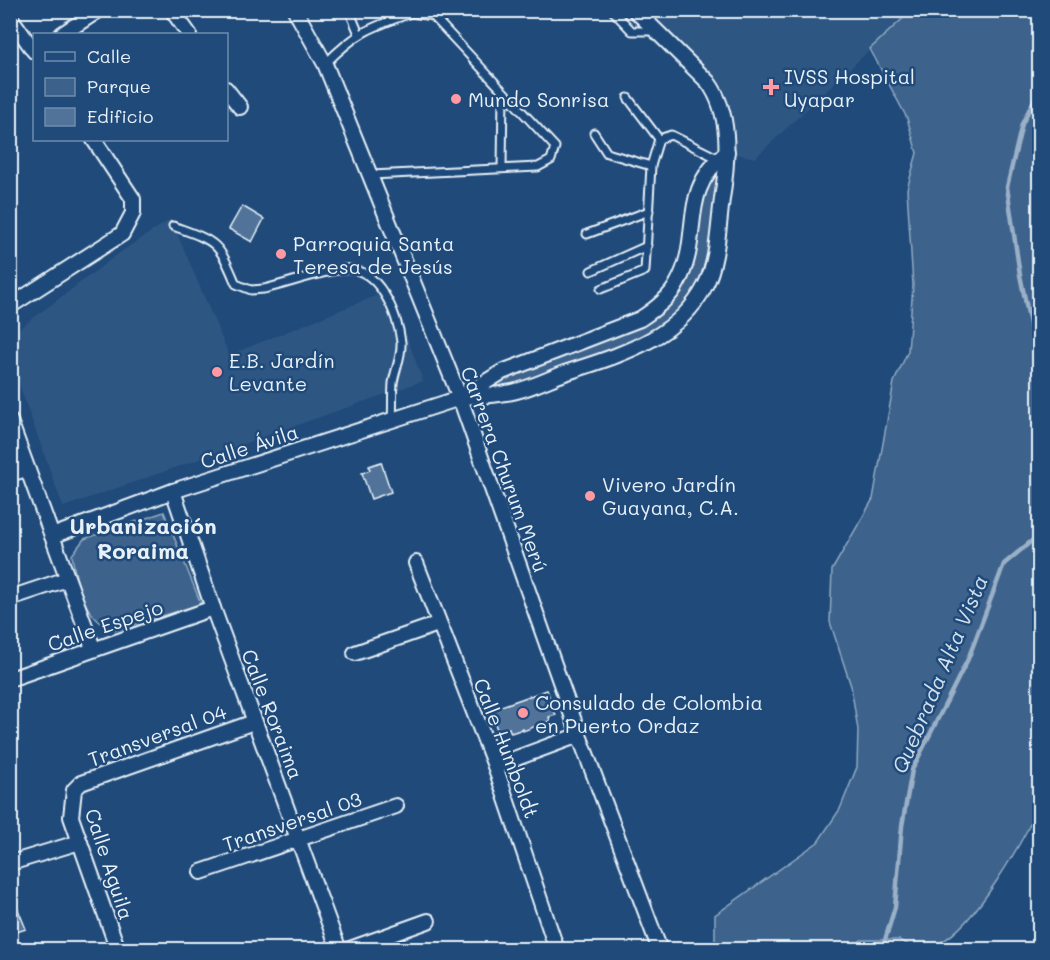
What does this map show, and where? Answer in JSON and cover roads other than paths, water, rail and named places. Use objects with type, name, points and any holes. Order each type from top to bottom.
[{"type":"street","points":[[64,33],[99,10]]},
{"type":"street","points":[[172,10],[188,33]]},
{"type":"street","name":"Carrera Churum Merú","points":[[295,10],[325,64],[460,398],[579,735],[660,950]]},
{"type":"street","points":[[460,398],[508,393],[646,343],[680,320],[699,296],[711,271],[723,155],[723,116],[715,92],[635,10]]},
{"type":"street","points":[[10,18],[33,50]]},
{"type":"street","points":[[228,92],[240,107]]},
{"type":"street","points":[[10,306],[122,234],[133,213],[133,199],[95,141]]},
{"type":"street","points":[[460,398],[502,372],[626,326],[654,309],[677,284],[687,254],[697,193],[704,175],[723,155]]},
{"type":"street","name":"Calle Ávila","points":[[51,536],[174,491],[460,398]]},
{"type":"street","points":[[10,421],[93,648]]},
{"type":"street","points":[[10,474],[26,469]]},
{"type":"street","name":"Calle Roraima","points":[[174,491],[213,608],[339,950]]},
{"type":"street","name":"Calle Humboldt","points":[[416,563],[495,766],[557,950]]},
{"type":"street","points":[[10,598],[68,579]]},
{"type":"street","name":"Calle Espejo","points":[[10,679],[93,648],[213,608]]},
{"type":"street","points":[[355,654],[438,624]]},
{"type":"street","name":"Transversal 04","points":[[75,790],[81,783],[254,722]]},
{"type":"street","points":[[495,766],[579,735]]},
{"type":"street","name":"Calle Aguila","points":[[75,790],[71,817],[118,950]]},
{"type":"street","name":"Transversal 03","points":[[201,872],[396,806]]},
{"type":"street","points":[[16,861],[80,842]]},
{"type":"street","points":[[347,950],[428,921]]},
{"type":"lane","points":[[349,10],[358,34]]},
{"type":"lane","points":[[370,175],[538,167],[551,160],[555,147],[433,16],[388,10]]},
{"type":"lane","points":[[612,10],[632,31],[656,31]]},
{"type":"lane","points":[[325,64],[358,34],[413,12]]},
{"type":"lane","points":[[502,168],[503,92]]},
{"type":"lane","points":[[628,98],[659,139]]},
{"type":"lane","points":[[594,133],[607,153],[651,166]]},
{"type":"lane","points":[[659,139],[671,135],[723,155]]},
{"type":"lane","points":[[601,289],[645,273],[651,166],[659,139]]},
{"type":"lane","points":[[587,234],[649,211]]},
{"type":"lane","points":[[174,226],[211,240],[222,250],[236,285],[251,290],[264,289],[346,269],[362,272],[376,281],[389,302],[401,342],[400,360],[393,381],[392,420]]},
{"type":"lane","points":[[591,271],[647,246]]},
{"type":"waterway","name":"Quebrada Alta Vista","points":[[1040,88],[1022,124],[1007,187],[1020,275],[1032,333],[1040,351]]},
{"type":"waterway","name":"Quebrada Alta Vista","points":[[882,950],[895,907],[902,826],[912,770],[968,659],[1004,564],[1040,534]]},
{"type":"place","name":"IVSS Hospital Uyapar","points":[[771,87]]},
{"type":"place","name":"Mundo Sonrisa","points":[[456,99]]},
{"type":"place","name":"Parroquia Santa Teresa de Jesús","points":[[281,254]]},
{"type":"place","name":"E.B. Jardín Levante","points":[[217,372]]},
{"type":"place","name":"Vivero Jardín Guayana, C.A.","points":[[590,496]]},
{"type":"place","name":"Consulado de Colombia en Puerto Ordaz","points":[[523,713]]},
{"type":"district","name":"Urbanización Roraima","points":[[143,538]]}]
